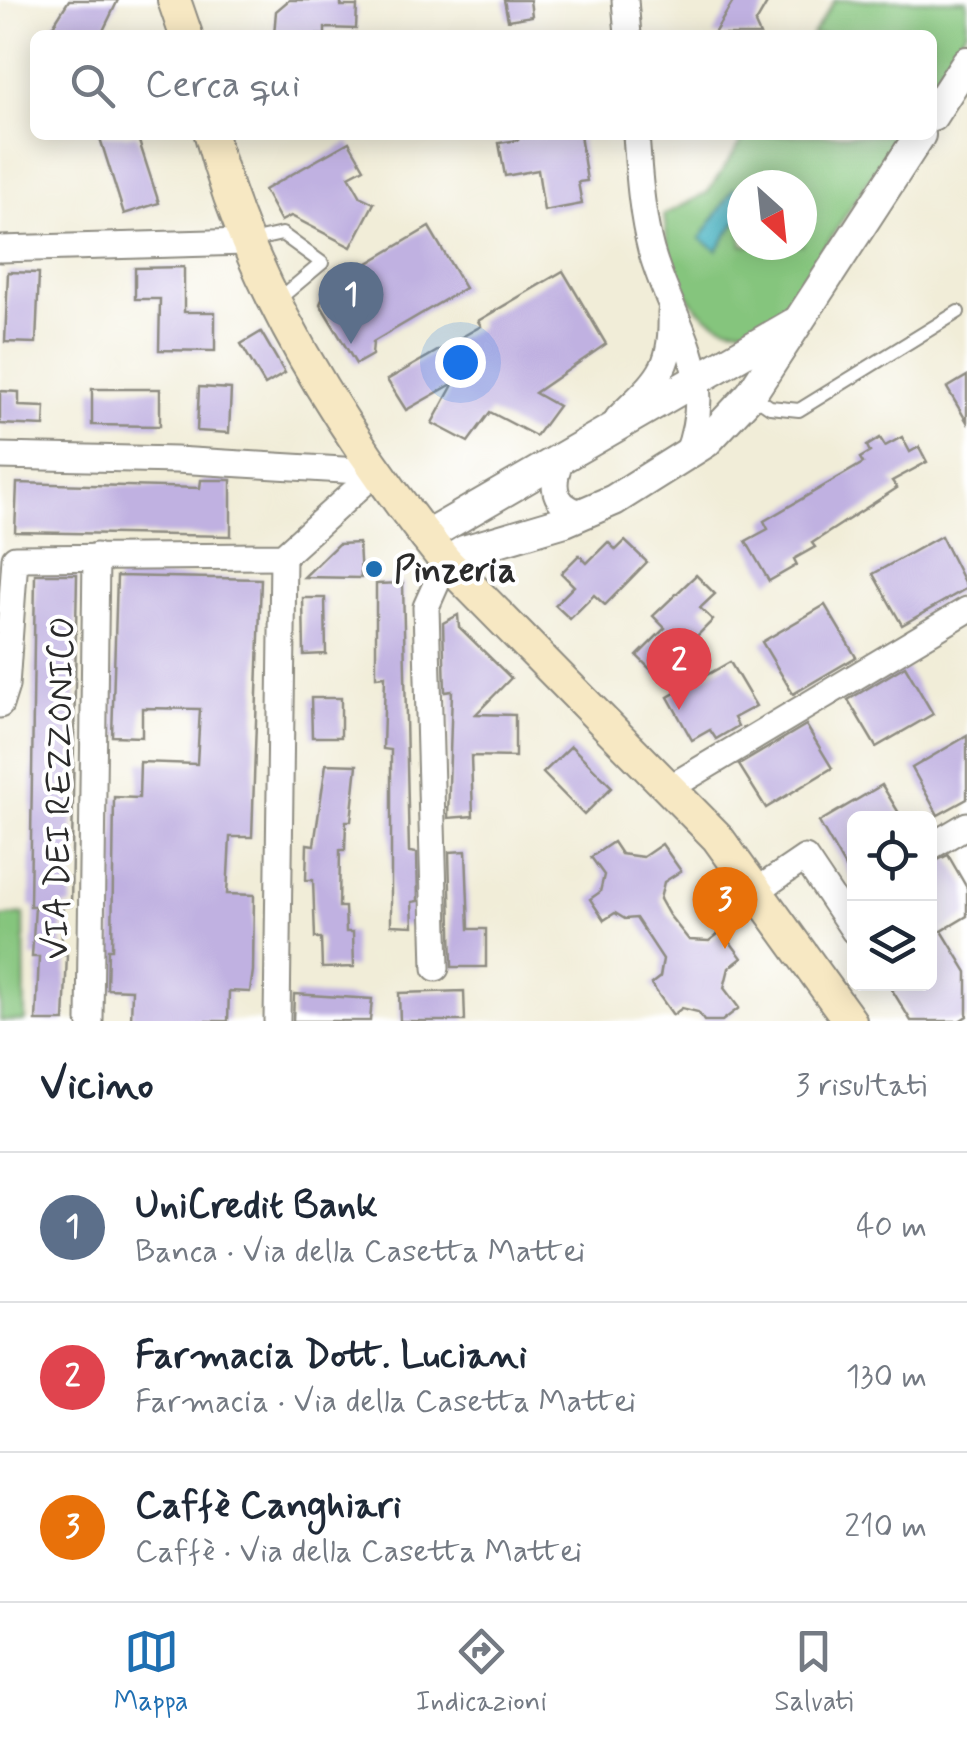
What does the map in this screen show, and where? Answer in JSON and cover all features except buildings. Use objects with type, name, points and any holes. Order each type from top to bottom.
[{"type":"main road","points":[[174,0],[184,30]]},
{"type":"main road","points":[[213,140],[246,242],[276,302],[376,472],[435,550],[671,787],[846,1001]]},
{"type":"street","points":[[626,0],[628,30]]},
{"type":"street","points":[[937,108],[967,62]]},
{"type":"street","points":[[606,430],[667,366],[672,349],[670,308],[645,221],[637,140]]},
{"type":"street","points":[[435,550],[464,551],[586,514],[688,455],[720,430],[752,394],[917,140]]},
{"type":"street","points":[[0,248],[246,242]]},
{"type":"street","points":[[670,308],[686,334],[698,376],[699,418],[688,455]]},
{"type":"street","points":[[436,968],[426,608],[435,550],[606,430],[796,323]]},
{"type":"street","points":[[0,456],[194,460],[376,472]]},
{"type":"street","points":[[560,462],[554,482],[558,500],[569,510],[586,514]]},
{"type":"street","points":[[0,705],[6,686],[15,558],[283,556],[376,472]]},
{"type":"street","name":"VIA DEI REZZONICO","points":[[90,1021],[96,556]]},
{"type":"street","points":[[277,1021],[283,556]]},
{"type":"street","points":[[671,787],[967,610]]},
{"type":"street","points":[[937,843],[967,825]]},
{"type":"street","points":[[758,890],[805,858],[845,897]]},
{"type":"lane","points":[[246,242],[282,234],[322,263],[276,302]]},
{"type":"lane","points":[[752,394],[770,407],[799,410],[958,312]]},
{"type":"green space","points":[[835,0],[967,0],[967,29],[937,75],[937,30],[815,30]]},
{"type":"green space","points":[[743,140],[895,140],[817,259],[817,170],[727,170],[727,260],[816,260],[789,302],[753,326],[736,328],[720,324],[705,314],[681,283],[668,244],[664,215],[708,192]]},
{"type":"green space","points":[[24,914],[25,1021],[0,1021],[0,917]]},
{"type":"water","points":[[727,198],[727,235],[717,250],[700,239]]},
{"type":"place","name":"UniCredit Bank","points":[[351,344]]},
{"type":"place","name":"Pinzeria","points":[[374,569]]},
{"type":"place","name":"Farmacia Dott. Luciani","points":[[679,710]]},
{"type":"place","name":"Caffè Canghiari","points":[[725,949]]}]
